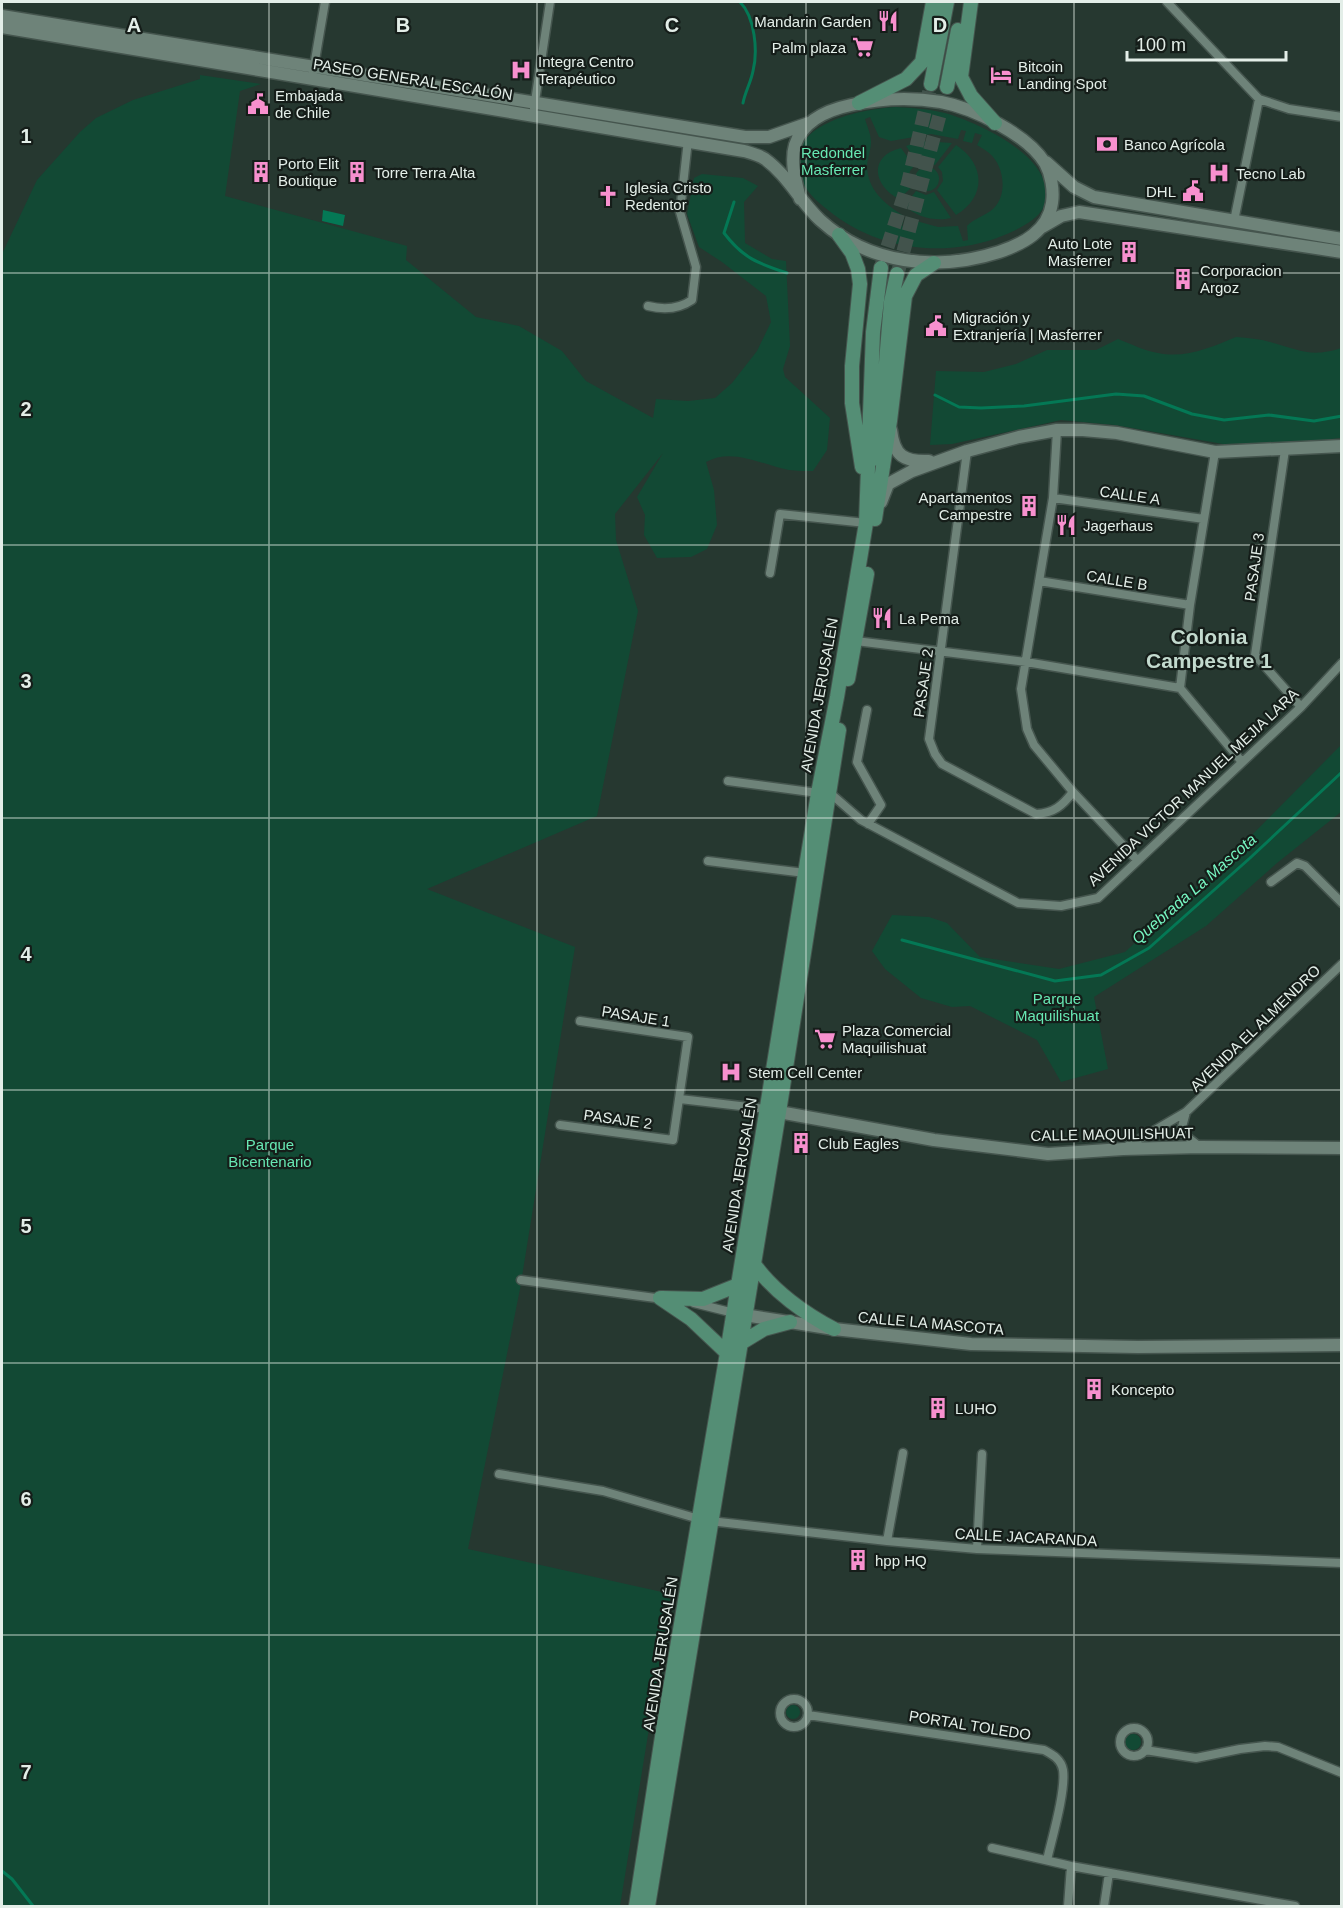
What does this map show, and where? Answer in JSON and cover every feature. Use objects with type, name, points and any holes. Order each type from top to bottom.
[{"type":"main road","points":[[859,103],[906,79],[922,62],[933,2]]},
{"type":"main road","points":[[931,84],[947,2]]},
{"type":"main road","points":[[947,87],[962,2]]},
{"type":"main road","points":[[971,2],[961,77],[971,96],[995,123]]},
{"type":"main road","points":[[839,235],[852,253],[858,269],[860,284],[852,366],[852,403],[867,501]]},
{"type":"main road","points":[[871,521],[890,421],[905,296],[916,275],[934,263]]},
{"type":"main road","name":"AVENIDA JERUSALÉN","points":[[636,1906],[705,1520],[741,1343],[738,1284],[773,1111],[824,793],[837,697],[871,521],[867,501],[873,332],[881,268]]},
{"type":"main road","name":"AVENIDA JERUSALÉN","points":[[648,1906],[705,1520],[727,1353],[754,1264],[806,873],[856,641],[897,274]]},
{"type":"main road","points":[[754,1264],[771,1283],[803,1311],[834,1329]]},
{"type":"main road","points":[[660,1298],[703,1299],[738,1284]]},
{"type":"main road","points":[[660,1298],[691,1319],[727,1353]]},
{"type":"main road","points":[[741,1343],[764,1329],[790,1322]]},
{"type":"street","points":[[313,73],[325,2]]},
{"type":"street","points":[[534,109],[550,2]]},
{"type":"street","points":[[1167,2],[1258,99],[1289,109],[1341,117]]},
{"type":"street","name":"PASEO GENERAL ESCALÓN","points":[[2,16],[313,73]]},
{"type":"street","name":"PASEO GENERAL ESCALÓN","points":[[2,27],[313,73],[534,109],[745,137],[769,136],[810,122],[834,109],[859,103],[897,98],[944,102],[971,111],[995,123],[1026,143],[1042,160]]},
{"type":"street","points":[[1233,221],[1258,99]]},
{"type":"street","name":"PASEO GENERAL ESCALÓN","points":[[534,109],[744,151],[763,158],[774,167],[820,220],[839,235],[866,251],[897,260],[934,263],[974,259],[1015,248],[1041,228]]},
{"type":"street","points":[[800,199],[793,156],[800,134],[810,122]]},
{"type":"street","points":[[648,306],[659,309],[681,307],[692,300],[696,267],[680,212],[688,140]]},
{"type":"street","points":[[1042,160],[1074,187],[1094,197],[1341,239]]},
{"type":"street","points":[[1041,228],[1052,203],[1051,180],[1042,160]]},
{"type":"street","points":[[1041,228],[1061,216],[1079,212],[1341,252]]},
{"type":"street","points":[[890,421],[893,444],[900,455],[916,462],[939,461]]},
{"type":"street","points":[[770,573],[780,514],[871,521],[888,484],[906,473],[967,451],[1019,437],[1057,430],[1083,430],[1117,433],[1215,452],[1341,446]]},
{"type":"street","points":[[1057,430],[1053,498],[1021,689],[1027,729],[1034,745],[1073,792],[1137,860]]},
{"type":"street","name":"PASAJE 3","points":[[1285,450],[1255,655],[1300,706]]},
{"type":"street","name":"PASAJE 2","points":[[967,451],[929,739],[942,764],[1036,814],[1047,813],[1062,807],[1073,792]]},
{"type":"street","points":[[1180,688],[1190,605],[1215,452]]},
{"type":"street","name":"CALLE A","points":[[1053,498],[1204,519]]},
{"type":"street","name":"CALLE B","points":[[1039,581],[1190,605]]},
{"type":"street","points":[[856,641],[1026,662],[1180,688],[1242,762]]},
{"type":"street","name":"AVENIDA VICTOR MANUEL MEJIA LARA","points":[[824,793],[868,824],[1018,903],[1061,906],[1098,898],[1300,706],[1341,663]]},
{"type":"street","points":[[867,710],[857,762],[882,806],[868,824]]},
{"type":"street","points":[[728,781],[824,793]]},
{"type":"street","points":[[708,861],[806,873]]},
{"type":"street","points":[[1271,882],[1297,863],[1305,866],[1341,903]]},
{"type":"street","name":"AVENIDA EL ALMENDRO","points":[[1123,1149],[1186,1112],[1341,964]]},
{"type":"street","name":"PASAJE 1","points":[[580,1021],[688,1037],[680,1099]]},
{"type":"street","name":"PASAJE 2","points":[[560,1125],[674,1140],[680,1099]]},
{"type":"street","name":"CALLE MAQUILISHUAT","points":[[680,1099],[773,1111],[988,1148],[1048,1154],[1200,1147],[1341,1148]]},
{"type":"street","name":"AVENIDA EL ALMENDRO","points":[[1186,1112],[1182,1127],[1185,1136],[1200,1147]]},
{"type":"street","name":"CALLE LA MASCOTA","points":[[521,1280],[660,1298],[698,1304],[740,1315],[834,1329],[971,1344],[1207,1347],[1341,1345]]},
{"type":"street","points":[[886,1541],[903,1453]]},
{"type":"street","points":[[977,1549],[982,1454]]},
{"type":"street","name":"CALLE JACARANDA","points":[[499,1474],[603,1491],[705,1520],[886,1541],[977,1549],[1341,1563]]},
{"type":"street","name":"PORTAL TOLEDO","points":[[808,1715],[1044,1750],[1058,1758],[1063,1770],[1061,1799],[1047,1860]]},
{"type":"street","points":[[1145,1750],[1196,1758],[1240,1749],[1278,1747],[1341,1773]]},
{"type":"street","points":[[992,1848],[1071,1866],[1295,1906]]},
{"type":"street","points":[[1068,1906],[1071,1866]]},
{"type":"street","points":[[1104,1906],[1109,1873]]},
{"type":"green space","name":"Parque Bicentenario","points":[[200,75],[261,84],[240,91],[225,196],[407,246],[406,260],[476,317],[519,326],[562,351],[586,381],[653,418],[656,399],[688,401],[715,398],[732,383],[757,351],[771,322],[766,296],[699,247],[687,214],[694,178],[702,174],[743,178],[758,186],[744,202],[745,243],[772,259],[786,261],[790,346],[783,369],[785,377],[830,418],[827,450],[813,471],[789,470],[747,458],[726,456],[706,462],[714,490],[717,525],[707,549],[691,557],[657,558],[644,535],[645,515],[637,497],[663,453],[615,514],[616,540],[638,611],[597,816],[427,889],[575,947],[520,1289],[468,1549],[671,1594],[620,1906],[2,1906],[2,254],[37,180],[80,132],[96,118],[133,100],[200,79]]},
{"type":"green space","name":"Redondel Masferrer","points":[[896,107],[945,113],[977,125],[1014,146],[1030,159],[1041,174],[1046,191],[1040,213],[1022,227],[1000,237],[973,245],[951,248],[907,246],[886,241],[846,223],[819,203],[807,190],[800,175],[798,158],[803,143],[828,123],[846,116]],"holes":[[[870,117],[879,137],[891,141],[931,134],[958,139],[961,130],[966,131],[963,141],[972,143],[975,133],[982,135],[977,145],[994,158],[1001,172],[1003,188],[994,208],[967,226],[968,240],[963,241],[958,226],[938,227],[909,219],[907,227],[902,226],[904,216],[884,201],[870,182],[867,165],[871,139],[865,119]]]},
{"type":"green space","points":[[922,141],[952,143],[935,165],[925,162],[918,163],[906,146]]},
{"type":"green space","points":[[956,145],[973,161],[978,180],[973,199],[956,215],[937,190],[943,181],[942,172],[938,167]]},
{"type":"green space","points":[[901,148],[914,166],[908,179],[912,187],[899,199],[884,187],[878,172],[883,158],[890,152]]},
{"type":"green space","points":[[927,167],[936,170],[939,179],[936,188],[927,191],[918,188],[915,179],[918,170]]},
{"type":"green space","points":[[916,191],[926,195],[934,192],[951,218],[926,218],[914,213],[905,205]]},
{"type":"green space","points":[[1236,337],[1262,340],[1313,353],[1341,348],[1341,438],[1302,442],[1223,444],[1115,425],[1061,420],[952,444],[930,445],[936,371],[984,372],[1016,364],[1047,350],[1096,350],[1118,339],[1153,352],[1178,354],[1198,351]]},
{"type":"green space","name":"Parque Maquilishuat","points":[[1341,745],[1341,812],[1277,863],[1206,926],[1094,997],[1108,1069],[1061,1082],[1037,1040],[970,1006],[952,1007],[921,998],[885,969],[872,951],[892,915],[929,917],[947,923],[980,957],[1059,969],[1125,952],[1247,840]]},
{"type":"green space","points":[[790,1705],[796,1705],[800,1712],[796,1719],[790,1719],[786,1715],[786,1709]]},
{"type":"green space","points":[[1133,1734],[1141,1742],[1133,1750],[1125,1742]]},
{"type":"shaded area","points":[[323,210],[345,215],[343,226],[322,221]]},
{"type":"waterway","points":[[740,2],[749,16],[755,44],[753,71],[743,103]]},
{"type":"waterway","points":[[734,202],[724,233],[751,259],[787,273]]},
{"type":"waterway","points":[[935,395],[959,407],[1024,406],[1116,394],[1144,396],[1192,414],[1224,420],[1269,415],[1314,421],[1342,416]]},
{"type":"waterway","name":"Quebrada La Mascota","points":[[902,940],[1055,981],[1101,975],[1149,948],[1342,772]]},
{"type":"waterway","points":[[2,1871],[12,1879],[33,1906]]},
{"type":"tunnel","points":[[881,267],[908,183],[931,84]]},
{"type":"tunnel","points":[[898,272],[947,87]]},
{"type":"place","name":"Mandarin Garden","points":[[888,21]]},
{"type":"place","name":"Palm plaza","points":[[863,47]]},
{"type":"place","name":"Integra Centro Terapéutico","points":[[521,70]]},
{"type":"place","name":"Bitcoin Landing Spot","points":[[1001,75]]},
{"type":"place","name":"Embajada de Chile","points":[[258,104]]},
{"type":"place","name":"Banco Agrícola","points":[[1107,144]]},
{"type":"place","name":"Porto Elit Boutique","points":[[261,172]]},
{"type":"place","name":"Torre Terra Alta","points":[[357,172]]},
{"type":"place","name":"Tecno Lab","points":[[1219,173]]},
{"type":"place","name":"DHL","points":[[1193,191]]},
{"type":"place","name":"Iglesia Cristo Redentor","points":[[608,196]]},
{"type":"place","name":"Auto Lote Masferrer","points":[[1129,252]]},
{"type":"place","name":"Corporacion Argoz","points":[[1183,279]]},
{"type":"place","name":"Migración y Extranjería | Masferrer","points":[[936,326]]},
{"type":"place","name":"Apartamentos Campestre","points":[[1029,506]]},
{"type":"place","name":"Jagerhaus","points":[[1066,525]]},
{"type":"place","name":"La Pema","points":[[882,618]]},
{"type":"place","name":"Plaza Comercial Maquilishuat","points":[[825,1039]]},
{"type":"place","name":"Stem Cell Center","points":[[731,1072]]},
{"type":"place","name":"Club Eagles","points":[[801,1143]]},
{"type":"place","name":"Koncepto","points":[[1094,1389]]},
{"type":"place","name":"LUHO","points":[[938,1408]]},
{"type":"place","name":"hpp HQ","points":[[858,1560]]},
{"type":"district","name":"Colonia Campestre 1","points":[[1209,648]]}]
